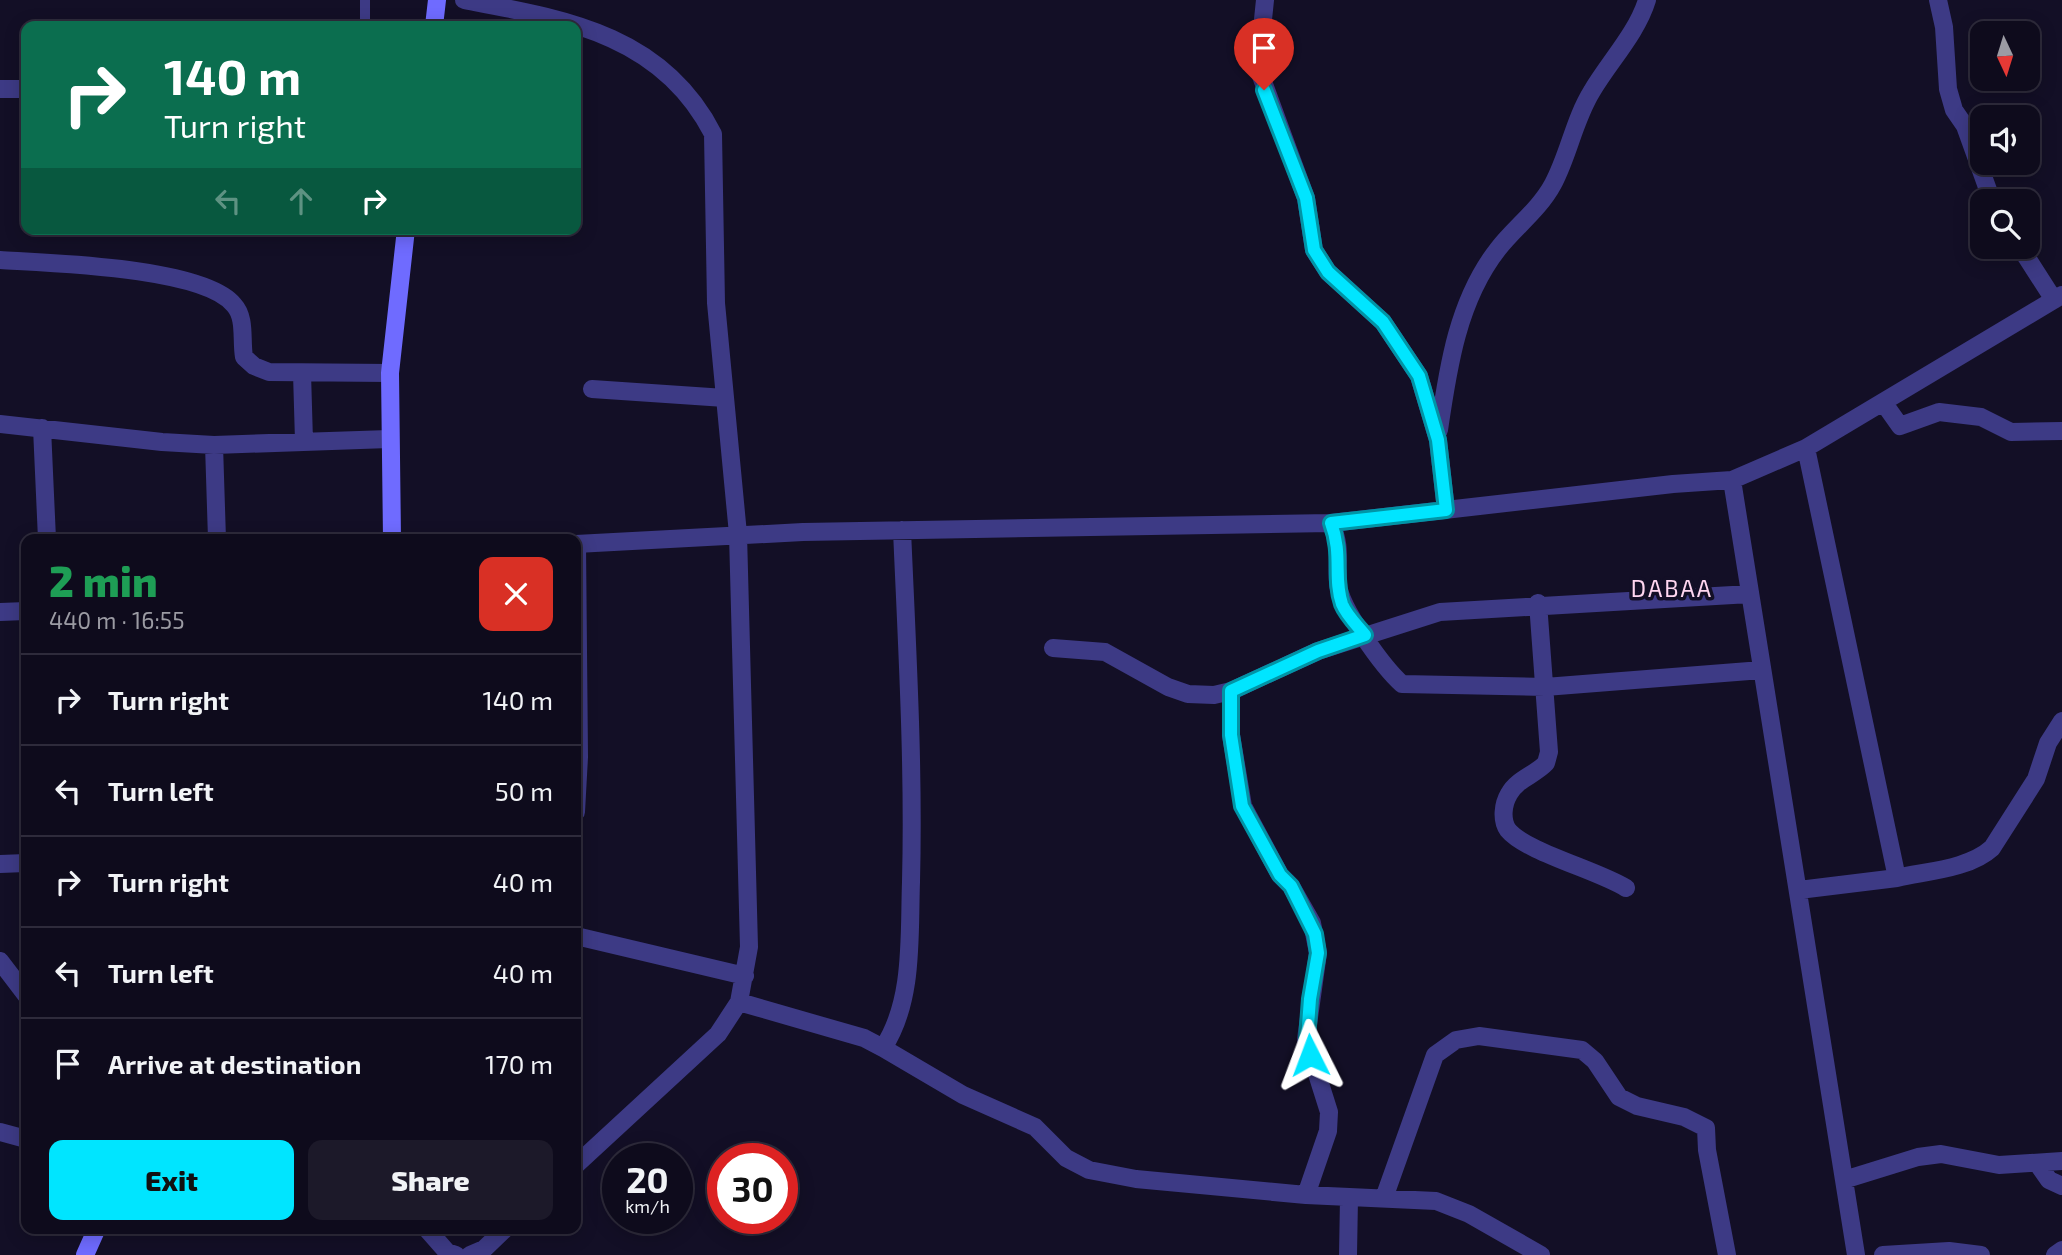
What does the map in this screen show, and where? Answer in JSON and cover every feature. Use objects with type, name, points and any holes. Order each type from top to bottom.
[{"type":"street","points":[[435,21],[437,0]]},
{"type":"street","points":[[464,0],[559,21]]},
{"type":"street","points":[[1265,0],[1258,68],[1306,198],[1314,250],[1328,272],[1383,322],[1419,376],[1438,440],[1446,510]]},
{"type":"street","points":[[1438,440],[1446,382],[1460,324],[1480,276],[1498,248],[1530,215],[1552,185],[1577,118],[1639,18],[1647,0]]},
{"type":"street","points":[[1938,0],[1944,27],[1948,89],[1954,110],[1965,126],[1988,189]]},
{"type":"street","points":[[581,27],[604,33],[636,49],[669,76],[704,116],[714,143],[716,303],[738,534],[749,947],[739,1002],[718,1034],[581,1160]]},
{"type":"street","points":[[0,89],[21,89]]},
{"type":"street","points":[[392,534],[390,373],[405,235]]},
{"type":"street","points":[[581,544],[738,534],[1331,523],[1673,484],[1732,480],[1806,449],[2058,298],[2029,259]]},
{"type":"street","points":[[0,260],[88,265],[214,288],[233,303],[239,312],[244,356],[254,366],[268,372],[390,373]]},
{"type":"street","points":[[302,373],[304,441]]},
{"type":"street","points":[[592,389],[725,398]]},
{"type":"street","points":[[1883,402],[1900,426],[1939,412],[1980,418],[2011,432],[2062,430]]},
{"type":"street","points":[[0,424],[162,442],[214,444],[389,439]]},
{"type":"street","points":[[42,428],[47,534]]},
{"type":"street","points":[[214,444],[217,534]]},
{"type":"street","points":[[1806,449],[1897,877]]},
{"type":"street","points":[[1732,480],[1847,1179],[1856,1255]]},
{"type":"street","points":[[1331,523],[1339,542],[1338,582],[1342,604],[1402,684],[1545,687],[1762,670]]},
{"type":"street","points":[[883,1048],[894,1031],[909,964],[913,799],[902,530]]},
{"type":"street","points":[[1053,648],[1105,652],[1188,694],[1214,695],[1231,691],[1318,651],[1440,611],[1538,603],[1750,593]]},
{"type":"street","points":[[1538,603],[1549,752],[1546,763],[1518,782],[1508,795],[1502,814],[1507,829],[1524,842],[1609,878],[1626,888]]},
{"type":"street","points":[[0,612],[21,611]]},
{"type":"street","points":[[1231,691],[1231,735],[1242,806],[1280,875],[1291,886],[1312,923],[1318,953],[1307,1039],[1329,1112],[1328,1131],[1306,1195]]},
{"type":"street","points":[[1799,890],[1897,877],[1968,862],[1983,856],[1992,848],[2036,779],[2048,743],[2062,721]]},
{"type":"street","points":[[0,864],[21,863]]},
{"type":"street","points":[[581,937],[745,976]]},
{"type":"street","points":[[0,961],[21,988]]},
{"type":"street","points":[[739,1002],[864,1038],[964,1095],[1035,1126],[1066,1158],[1089,1170],[1136,1179],[1306,1195],[1436,1201],[1469,1214],[1541,1255]]},
{"type":"street","points":[[1384,1198],[1435,1055],[1443,1046],[1456,1040],[1479,1036],[1563,1046],[1582,1050],[1595,1061],[1619,1097],[1637,1106],[1684,1117],[1706,1128],[1707,1150],[1727,1255]]},
{"type":"street","points":[[0,1132],[21,1138]]},
{"type":"street","points":[[1847,1179],[1918,1157],[1941,1154],[1999,1165],[2062,1161]]},
{"type":"street","points":[[2036,1163],[2049,1180],[2062,1186]]},
{"type":"street","points":[[1348,1255],[1349,1198]]},
{"type":"street","points":[[85,1255],[94,1234]]},
{"type":"street","points":[[431,1234],[447,1252],[456,1255]]},
{"type":"street","points":[[470,1255],[484,1249],[500,1234]]},
{"type":"street","points":[[2055,1255],[2062,1250]]},
{"type":"street","points":[[1883,1255],[1949,1251],[1981,1255]]},
{"type":"lane","points":[[365,0],[365,21]]},
{"type":"district","name":"DABAA","points":[[1672,589]]},
{"type":"route","points":[[1264,90],[1306,198],[1314,250],[1328,272],[1383,322],[1419,376],[1438,440],[1446,510],[1331,523],[1339,542],[1338,582],[1342,604],[1365,635],[1318,651],[1231,691],[1231,735],[1240,777],[1242,806],[1280,875],[1291,886],[1312,923],[1315,934],[1318,953],[1310,999],[1307,1039],[1310,1055]]}]
